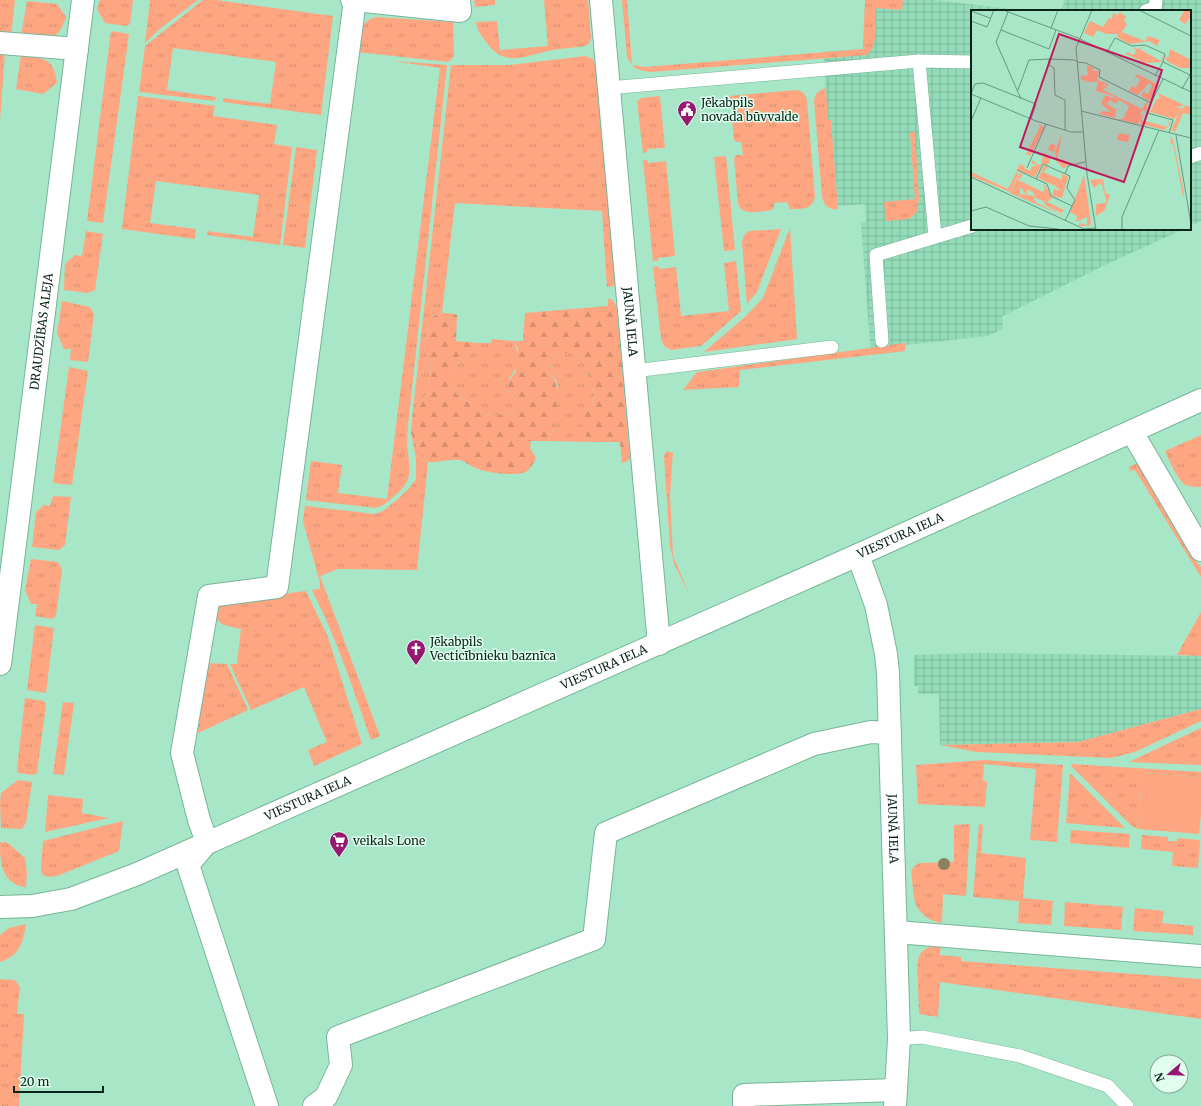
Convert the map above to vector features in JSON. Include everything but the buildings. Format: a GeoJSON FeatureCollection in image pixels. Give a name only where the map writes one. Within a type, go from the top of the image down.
{"type":"FeatureCollection","features":[{"type":"Feature","properties":{"kind":"street","name":"DRAUDZĪBAS ALEJA"},"geometry":{"type":"LineString","coordinates":[[0,664],[4,590],[83,0]]}},
{"type":"Feature","properties":{"kind":"street"},"geometry":{"type":"LineString","coordinates":[[267,1106],[188,866],[207,842],[199,820],[182,753],[209,596],[277,587],[353,0],[460,11],[459,0]]}},
{"type":"Feature","properties":{"kind":"street","name":"JAUNĀ IELA"},"geometry":{"type":"LineString","coordinates":[[601,0],[659,644]]}},
{"type":"Feature","properties":{"kind":"street"},"geometry":{"type":"LineString","coordinates":[[0,43],[77,50]]}},
{"type":"Feature","properties":{"kind":"street","name":"VIESTURA IELA"},"geometry":{"type":"LineString","coordinates":[[0,906],[32,906],[71,899],[137,874],[659,644],[1201,400]]}},
{"type":"Feature","properties":{"kind":"street"},"geometry":{"type":"LineString","coordinates":[[1132,432],[1201,550]]}},
{"type":"Feature","properties":{"kind":"street","name":"JAUNĀ IELA"},"geometry":{"type":"LineString","coordinates":[[858,555],[876,605],[886,654],[888,673],[899,1039],[896,1098]]}},
{"type":"Feature","properties":{"kind":"street"},"geometry":{"type":"LineString","coordinates":[[314,1106],[326,1098],[341,1065],[338,1037],[594,939],[606,833],[814,744],[872,732],[890,733]]}},
{"type":"Feature","properties":{"kind":"street"},"geometry":{"type":"LineString","coordinates":[[896,932],[1201,956]]}},
{"type":"Feature","properties":{"kind":"street"},"geometry":{"type":"LineString","coordinates":[[744,1106],[744,1095],[896,1098]]}},
{"type":"Feature","properties":{"kind":"lane"},"geometry":{"type":"LineString","coordinates":[[1149,10],[1155,8],[1156,0]]}},
{"type":"Feature","properties":{"kind":"lane"},"geometry":{"type":"LineString","coordinates":[[608,88],[919,62],[971,62]]}},
{"type":"Feature","properties":{"kind":"lane"},"geometry":{"type":"LineString","coordinates":[[919,62],[935,237]]}},
{"type":"Feature","properties":{"kind":"lane"},"geometry":{"type":"LineString","coordinates":[[1191,156],[1201,153]]}},
{"type":"Feature","properties":{"kind":"lane"},"geometry":{"type":"LineString","coordinates":[[882,341],[876,255],[971,226]]}},
{"type":"Feature","properties":{"kind":"lane"},"geometry":{"type":"LineString","coordinates":[[634,371],[832,347]]}},
{"type":"Feature","properties":{"kind":"lane"},"geometry":{"type":"LineString","coordinates":[[899,1039],[922,1037],[1020,1056],[1108,1086],[1127,1106]]}},
{"type":"Feature","properties":{"kind":"shaded area"},"geometry":{"type":"Polygon","coordinates":[[[865,0],[934,0],[1019,10],[971,10],[971,230],[1182,230],[1107,264],[1003,316],[1003,329],[987,336],[905,345],[905,351],[871,355],[861,223],[866,222],[865,204],[838,206],[831,120],[828,120],[823,52],[863,49],[865,0]]]}},
{"type":"Feature","properties":{"kind":"shaded area"},"geometry":{"type":"Polygon","coordinates":[[[1064,0],[1201,0],[1201,221],[1191,226],[1191,10],[1058,10],[1063,7],[1064,0]]]}},
{"type":"Feature","properties":{"kind":"shaded area"},"geometry":{"type":"Polygon","coordinates":[[[979,653],[1201,656],[1201,709],[1078,742],[940,745],[939,694],[918,694],[918,686],[914,686],[914,655],[979,653]]]}},
{"type":"Feature","properties":{"kind":"green space"},"geometry":{"type":"Polygon","coordinates":[[[0,0],[15,0],[11,37],[0,35],[0,0]]]}},
{"type":"Feature","properties":{"kind":"green space"},"geometry":{"type":"Polygon","coordinates":[[[100,0],[133,0],[130,24],[126,26],[105,23],[97,9],[100,0]]]}},
{"type":"Feature","properties":{"kind":"green space"},"geometry":{"type":"Polygon","coordinates":[[[150,0],[198,0],[161,28],[145,43],[150,0]]]}},
{"type":"Feature","properties":{"kind":"green space"},"geometry":{"type":"Polygon","coordinates":[[[203,0],[216,0],[333,16],[321,115],[223,102],[223,98],[270,104],[276,62],[173,48],[167,90],[216,97],[215,101],[139,92],[145,46],[203,0]]]}},
{"type":"Feature","properties":{"kind":"green space"},"geometry":{"type":"Polygon","coordinates":[[[474,0],[495,0],[495,5],[475,7],[474,0]]]}},
{"type":"Feature","properties":{"kind":"green space"},"geometry":{"type":"Polygon","coordinates":[[[544,0],[588,0],[591,38],[589,44],[585,46],[553,50],[514,58],[500,55],[493,50],[478,30],[476,22],[497,21],[500,50],[548,46],[544,0]]]}},
{"type":"Feature","properties":{"kind":"green space"},"geometry":{"type":"Polygon","coordinates":[[[622,0],[627,0],[632,65],[627,56],[622,0]]]}},
{"type":"Feature","properties":{"kind":"green space"},"geometry":{"type":"Polygon","coordinates":[[[865,0],[903,0],[902,10],[876,8],[875,39],[871,51],[867,55],[651,72],[636,68],[632,65],[645,67],[863,49],[865,0]]]}},
{"type":"Feature","properties":{"kind":"green space"},"geometry":{"type":"Polygon","coordinates":[[[27,1],[57,4],[66,17],[59,32],[54,36],[43,39],[21,36],[27,1]]]}},
{"type":"Feature","properties":{"kind":"green space"},"geometry":{"type":"Polygon","coordinates":[[[376,17],[453,22],[454,57],[448,62],[357,52],[363,26],[370,19],[376,17]]]}},
{"type":"Feature","properties":{"kind":"green space"},"geometry":{"type":"Polygon","coordinates":[[[111,31],[129,34],[103,223],[87,221],[111,31]]]}},
{"type":"Feature","properties":{"kind":"green space"},"geometry":{"type":"Polygon","coordinates":[[[0,51],[5,52],[0,121],[0,51]]]}},
{"type":"Feature","properties":{"kind":"green space"},"geometry":{"type":"Polygon","coordinates":[[[21,55],[36,57],[50,64],[56,74],[57,83],[43,94],[16,89],[21,55]]]}},
{"type":"Feature","properties":{"kind":"green space"},"geometry":{"type":"Polygon","coordinates":[[[585,56],[593,59],[597,71],[616,283],[614,286],[607,287],[602,211],[455,203],[442,313],[432,316],[428,326],[429,332],[425,342],[425,349],[430,362],[431,372],[427,391],[421,405],[413,410],[451,65],[510,65],[585,56]]]}},
{"type":"Feature","properties":{"kind":"green space"},"geometry":{"type":"Polygon","coordinates":[[[392,61],[447,65],[408,429],[407,442],[410,471],[406,483],[401,489],[386,503],[376,508],[306,500],[311,461],[342,465],[338,493],[387,499],[440,68],[392,61]]]}},
{"type":"Feature","properties":{"kind":"green space"},"geometry":{"type":"Polygon","coordinates":[[[826,88],[828,120],[831,120],[838,209],[827,207],[822,196],[814,101],[817,93],[826,88]]]}},
{"type":"Feature","properties":{"kind":"green space"},"geometry":{"type":"Polygon","coordinates":[[[795,90],[803,93],[806,96],[807,101],[815,196],[814,201],[812,204],[803,209],[790,209],[787,202],[774,203],[772,210],[753,212],[744,211],[738,204],[734,158],[737,155],[743,155],[741,142],[734,140],[730,96],[795,90]]]}},
{"type":"Feature","properties":{"kind":"green space"},"geometry":{"type":"Polygon","coordinates":[[[138,96],[215,106],[213,116],[277,125],[274,144],[292,147],[280,245],[207,235],[207,231],[253,237],[259,195],[156,181],[150,223],[196,229],[195,239],[122,229],[138,96]]]}},
{"type":"Feature","properties":{"kind":"green space"},"geometry":{"type":"Polygon","coordinates":[[[660,96],[665,148],[647,149],[647,152],[643,153],[637,101],[641,98],[660,96]]]}},
{"type":"Feature","properties":{"kind":"green space"},"geometry":{"type":"Polygon","coordinates":[[[915,132],[919,199],[917,212],[909,219],[886,221],[884,202],[915,199],[910,133],[915,132]]]}},
{"type":"Feature","properties":{"kind":"green space"},"geometry":{"type":"Polygon","coordinates":[[[296,147],[317,150],[305,248],[283,245],[296,147]]]}},
{"type":"Feature","properties":{"kind":"green space"},"geometry":{"type":"Polygon","coordinates":[[[726,156],[735,250],[724,251],[714,157],[726,156]]]}},
{"type":"Feature","properties":{"kind":"green space"},"geometry":{"type":"Polygon","coordinates":[[[643,160],[647,160],[648,163],[666,161],[675,256],[658,258],[658,261],[653,261],[643,160]]]}},
{"type":"Feature","properties":{"kind":"green space"},"geometry":{"type":"Polygon","coordinates":[[[790,228],[797,339],[704,352],[746,316],[763,298],[790,228]]]}},
{"type":"Feature","properties":{"kind":"green space"},"geometry":{"type":"Polygon","coordinates":[[[781,229],[757,292],[747,304],[742,242],[744,235],[749,231],[781,229]]]}},
{"type":"Feature","properties":{"kind":"green space"},"geometry":{"type":"Polygon","coordinates":[[[86,231],[103,234],[95,290],[88,293],[64,290],[65,264],[75,255],[82,256],[86,231]]]}},
{"type":"Feature","properties":{"kind":"green space"},"geometry":{"type":"Polygon","coordinates":[[[736,261],[741,311],[701,346],[671,350],[664,346],[661,339],[653,267],[658,266],[659,269],[676,267],[681,316],[729,311],[724,263],[736,261]]]}},
{"type":"Feature","properties":{"kind":"green space"},"geometry":{"type":"Polygon","coordinates":[[[608,299],[612,300],[617,309],[630,459],[622,463],[620,442],[591,442],[586,436],[582,420],[585,413],[591,406],[595,393],[590,384],[588,370],[580,356],[573,353],[559,353],[553,358],[550,366],[560,398],[559,408],[553,414],[553,429],[547,441],[531,441],[530,448],[536,458],[527,471],[517,474],[503,474],[475,468],[459,460],[428,462],[411,433],[413,410],[421,405],[427,391],[431,372],[430,362],[425,349],[426,337],[429,332],[428,320],[442,313],[457,315],[456,341],[479,343],[473,351],[463,358],[456,366],[453,374],[453,380],[456,393],[474,405],[485,415],[506,415],[513,410],[516,400],[507,387],[516,369],[512,360],[518,353],[518,348],[513,341],[523,341],[525,313],[608,306],[608,299]]]}},
{"type":"Feature","properties":{"kind":"green space"},"geometry":{"type":"Polygon","coordinates":[[[62,301],[90,307],[94,314],[88,362],[70,360],[71,349],[64,349],[57,333],[62,301]]]}},
{"type":"Feature","properties":{"kind":"green space"},"geometry":{"type":"Polygon","coordinates":[[[492,339],[513,341],[517,350],[517,365],[509,378],[508,391],[516,400],[513,410],[506,415],[485,415],[471,403],[457,395],[455,391],[453,374],[456,366],[463,358],[476,348],[479,343],[491,343],[492,339]]]}},
{"type":"Feature","properties":{"kind":"green space"},"geometry":{"type":"Polygon","coordinates":[[[905,343],[905,351],[740,370],[739,387],[683,390],[697,372],[905,343]]]}},
{"type":"Feature","properties":{"kind":"green space"},"geometry":{"type":"Polygon","coordinates":[[[559,353],[573,353],[580,356],[588,370],[590,384],[595,393],[591,406],[585,413],[586,435],[591,442],[547,441],[554,429],[553,412],[558,393],[558,387],[550,366],[551,362],[559,353]]]}},
{"type":"Feature","properties":{"kind":"green space"},"geometry":{"type":"Polygon","coordinates":[[[69,367],[88,371],[72,485],[53,483],[69,367]]]}},
{"type":"Feature","properties":{"kind":"green space"},"geometry":{"type":"Polygon","coordinates":[[[411,433],[428,462],[417,570],[338,569],[320,576],[380,736],[371,740],[337,646],[312,590],[320,589],[320,583],[303,521],[305,506],[375,514],[383,511],[398,499],[416,479],[416,458],[411,433]]]}},
{"type":"Feature","properties":{"kind":"green space"},"geometry":{"type":"Polygon","coordinates":[[[1201,435],[1201,487],[1188,486],[1181,481],[1165,451],[1201,435]]]}},
{"type":"Feature","properties":{"kind":"green space"},"geometry":{"type":"Polygon","coordinates":[[[667,451],[673,453],[670,495],[673,556],[690,595],[675,566],[670,547],[664,456],[667,451]]]}},
{"type":"Feature","properties":{"kind":"green space"},"geometry":{"type":"Polygon","coordinates":[[[1135,464],[1140,464],[1143,466],[1194,559],[1201,567],[1201,577],[1135,470],[1130,471],[1129,467],[1135,464]]]}},
{"type":"Feature","properties":{"kind":"green space"},"geometry":{"type":"Polygon","coordinates":[[[53,496],[71,497],[65,545],[59,550],[32,547],[36,512],[44,505],[50,506],[53,496]]]}},
{"type":"Feature","properties":{"kind":"green space"},"geometry":{"type":"Polygon","coordinates":[[[31,559],[58,562],[62,569],[56,616],[52,619],[35,616],[37,604],[31,604],[25,590],[31,559]]]}},
{"type":"Feature","properties":{"kind":"green space"},"geometry":{"type":"Polygon","coordinates":[[[306,591],[328,637],[362,744],[314,766],[308,750],[327,742],[304,687],[251,710],[230,664],[237,664],[241,629],[221,623],[216,617],[215,613],[219,604],[225,601],[306,591]]]}},
{"type":"Feature","properties":{"kind":"green space"},"geometry":{"type":"Polygon","coordinates":[[[1201,612],[1201,656],[1177,655],[1201,612]]]}},
{"type":"Feature","properties":{"kind":"green space"},"geometry":{"type":"Polygon","coordinates":[[[35,625],[54,628],[46,693],[27,690],[35,625]]]}},
{"type":"Feature","properties":{"kind":"green space"},"geometry":{"type":"Polygon","coordinates":[[[206,663],[227,664],[248,710],[198,733],[206,663]]]}},
{"type":"Feature","properties":{"kind":"green space"},"geometry":{"type":"Polygon","coordinates":[[[25,698],[44,701],[46,705],[37,773],[33,775],[18,773],[17,769],[25,698]]]}},
{"type":"Feature","properties":{"kind":"green space"},"geometry":{"type":"Polygon","coordinates":[[[63,702],[74,703],[64,775],[53,774],[63,702]]]}},
{"type":"Feature","properties":{"kind":"green space"},"geometry":{"type":"Polygon","coordinates":[[[1201,709],[1201,721],[1135,752],[1111,758],[976,752],[940,745],[1078,742],[1201,709]]]}},
{"type":"Feature","properties":{"kind":"green space"},"geometry":{"type":"Polygon","coordinates":[[[1201,728],[1201,765],[1129,762],[1201,728]]]}},
{"type":"Feature","properties":{"kind":"green space"},"geometry":{"type":"Polygon","coordinates":[[[984,760],[1063,765],[1057,842],[1030,840],[1036,769],[984,764],[983,781],[987,781],[985,807],[918,804],[916,765],[984,760]]]}},
{"type":"Feature","properties":{"kind":"green space"},"geometry":{"type":"Polygon","coordinates":[[[1071,764],[1201,772],[1201,777],[1142,773],[1138,829],[1132,826],[1072,767],[1071,764]]]}},
{"type":"Feature","properties":{"kind":"green space"},"geometry":{"type":"Polygon","coordinates":[[[1070,773],[1125,828],[1066,823],[1070,773]]]}},
{"type":"Feature","properties":{"kind":"green space"},"geometry":{"type":"Polygon","coordinates":[[[1142,773],[1201,777],[1201,814],[1199,834],[1138,829],[1142,773]]]}},
{"type":"Feature","properties":{"kind":"green space"},"geometry":{"type":"Polygon","coordinates":[[[18,780],[32,782],[26,823],[22,829],[1,828],[1,793],[18,780]]]}},
{"type":"Feature","properties":{"kind":"green space"},"geometry":{"type":"Polygon","coordinates":[[[48,795],[83,799],[82,813],[109,818],[45,832],[48,795]]]}},
{"type":"Feature","properties":{"kind":"green space"},"geometry":{"type":"Polygon","coordinates":[[[123,821],[119,851],[57,876],[47,877],[42,874],[43,841],[123,821]]]}},
{"type":"Feature","properties":{"kind":"green space"},"geometry":{"type":"Polygon","coordinates":[[[970,824],[966,896],[943,894],[942,923],[930,920],[918,909],[916,905],[912,870],[919,863],[954,862],[954,825],[970,824]]]}},
{"type":"Feature","properties":{"kind":"green space"},"geometry":{"type":"Polygon","coordinates":[[[979,824],[983,825],[981,853],[1026,858],[1023,898],[1053,901],[1051,925],[1018,923],[1019,901],[973,897],[979,824]]]}},
{"type":"Feature","properties":{"kind":"green space"},"geometry":{"type":"Polygon","coordinates":[[[1071,830],[1130,834],[1129,848],[1070,843],[1071,830]]]}},
{"type":"Feature","properties":{"kind":"green space"},"geometry":{"type":"Polygon","coordinates":[[[1142,835],[1168,837],[1168,841],[1177,841],[1177,838],[1200,840],[1198,868],[1172,866],[1173,852],[1141,849],[1142,835]]]}},
{"type":"Feature","properties":{"kind":"green space"},"geometry":{"type":"Polygon","coordinates":[[[0,842],[8,843],[25,858],[27,873],[26,888],[9,880],[3,870],[0,842]]]}},
{"type":"Feature","properties":{"kind":"green space"},"geometry":{"type":"Polygon","coordinates":[[[1065,902],[1123,907],[1121,930],[1064,926],[1065,902]]]}},
{"type":"Feature","properties":{"kind":"green space"},"geometry":{"type":"Polygon","coordinates":[[[1135,908],[1164,911],[1162,923],[1193,926],[1193,935],[1133,931],[1135,908]]]}},
{"type":"Feature","properties":{"kind":"green space"},"geometry":{"type":"Polygon","coordinates":[[[26,924],[22,943],[19,948],[12,956],[0,962],[0,935],[9,928],[26,924]]]}},
{"type":"Feature","properties":{"kind":"green space"},"geometry":{"type":"Polygon","coordinates":[[[941,945],[940,955],[961,957],[961,961],[1201,979],[1201,1019],[940,982],[938,1017],[919,1014],[917,968],[919,957],[926,949],[932,946],[941,945]]]}},
{"type":"Feature","properties":{"kind":"green space"},"geometry":{"type":"Polygon","coordinates":[[[0,979],[15,980],[20,987],[17,1014],[24,1014],[19,1106],[0,1106],[0,979]]]}},
{"type":"Feature","properties":{"kind":"place","name":"Jēkabpils novada būvvalde"},"geometry":{"type":"Point","coordinates":[687,127]}},
{"type":"Feature","properties":{"kind":"place","name":"Jēkabpils Vecticībnieku baznīca"},"geometry":{"type":"Point","coordinates":[416,666]}},
{"type":"Feature","properties":{"kind":"place","name":"veikals Lone"},"geometry":{"type":"Point","coordinates":[339,858]}}]}
